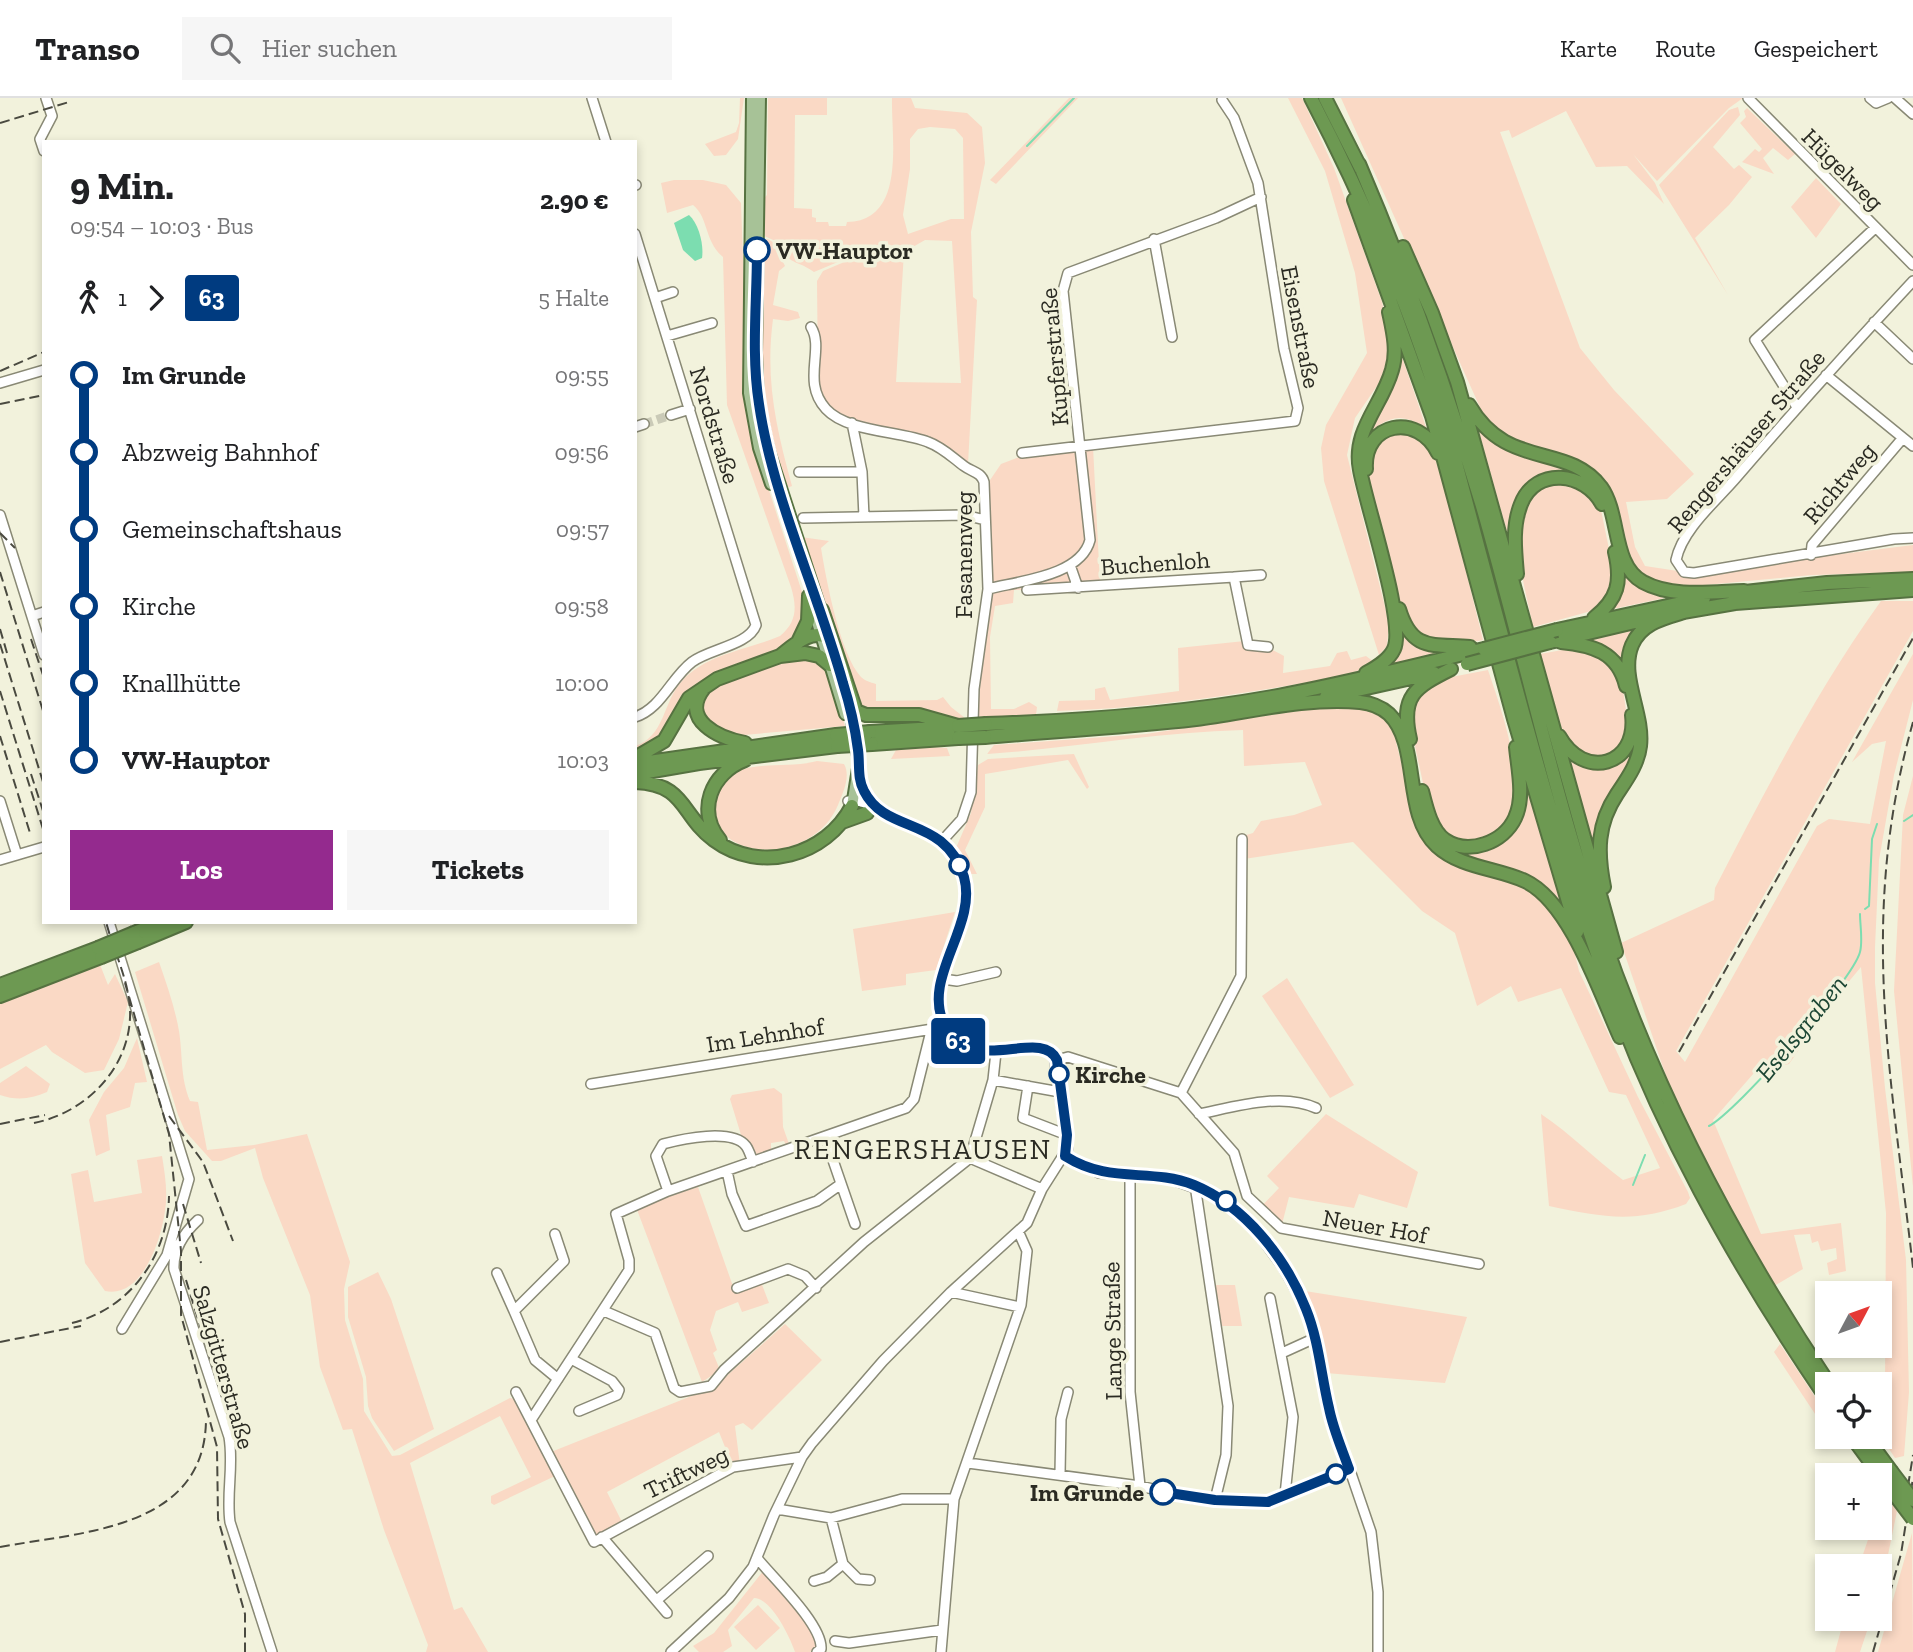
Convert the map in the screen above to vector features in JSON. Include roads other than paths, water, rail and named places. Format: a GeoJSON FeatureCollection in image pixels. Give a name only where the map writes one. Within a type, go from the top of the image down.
{"type":"FeatureCollection","features":[{"type":"Feature","properties":{"kind":"highway"},"geometry":{"type":"LineString","coordinates":[[1311,98],[1370,215],[1425,360],[1573,883],[1631,1046],[1673,1127],[1772,1296],[1821,1372]]}},
{"type":"Feature","properties":{"kind":"highway"},"geometry":{"type":"LineString","coordinates":[[1325,98],[1412,265],[1457,382],[1614,944],[1673,1127]]}},
{"type":"Feature","properties":{"kind":"highway"},"geometry":{"type":"LineString","coordinates":[[1335,143],[1448,472],[1556,867],[1595,984]]}},
{"type":"Feature","properties":{"kind":"highway"},"geometry":{"type":"LineString","coordinates":[[1359,164],[1402,265],[1436,356],[1481,505],[1580,870],[1673,1127],[1710,1212],[1761,1301],[1815,1381]]}},
{"type":"Feature","properties":{"kind":"highway"},"geometry":{"type":"LineString","coordinates":[[1323,686],[1367,673],[1389,656],[1396,642],[1396,621],[1370,517],[1358,453],[1363,430],[1390,377],[1395,355],[1383,277]]}},
{"type":"Feature","properties":{"kind":"highway"},"geometry":{"type":"LineString","coordinates":[[1457,382],[1476,417],[1500,441],[1565,463],[1594,478],[1610,503],[1623,559],[1636,578],[1653,587],[1678,592],[1744,591],[1827,583],[1911,584]]}},
{"type":"Feature","properties":{"kind":"highway"},"geometry":{"type":"LineString","coordinates":[[1448,472],[1427,437],[1409,427],[1397,426],[1381,433],[1369,446],[1366,456],[1367,477],[1404,624],[1423,643],[1466,655]]}},
{"type":"Feature","properties":{"kind":"highway"},"geometry":{"type":"LineString","coordinates":[[1521,609],[1515,542],[1519,510],[1535,485],[1564,477],[1578,480],[1598,496],[1604,508],[1618,563],[1619,582],[1614,599],[1589,622]]}},
{"type":"Feature","properties":{"kind":"highway"},"geometry":{"type":"LineString","coordinates":[[986,731],[1242,702],[1735,603],[1911,584]]}},
{"type":"Feature","properties":{"kind":"highway"},"geometry":{"type":"LineString","coordinates":[[1514,719],[1520,797],[1516,816],[1509,828],[1489,843],[1465,847],[1444,839],[1425,804],[1406,714],[1415,690],[1451,669],[1466,655],[1484,649],[1557,638],[1589,622],[1744,591]]}},
{"type":"Feature","properties":{"kind":"highway"},"geometry":{"type":"LineString","coordinates":[[797,643],[808,621],[809,596]]}},
{"type":"Feature","properties":{"kind":"highway"},"geometry":{"type":"LineString","coordinates":[[822,610],[856,710],[866,715],[919,715],[958,732]]}},
{"type":"Feature","properties":{"kind":"highway"},"geometry":{"type":"LineString","coordinates":[[1614,944],[1599,840],[1604,819],[1634,766],[1640,747],[1640,727],[1629,654],[1635,638],[1650,624],[1684,612]]}},
{"type":"Feature","properties":{"kind":"highway"},"geometry":{"type":"LineString","coordinates":[[637,757],[668,736],[689,698],[707,684],[780,656],[797,643],[825,637]]}},
{"type":"Feature","properties":{"kind":"highway"},"geometry":{"type":"LineString","coordinates":[[1547,710],[1563,743],[1581,760],[1601,764],[1626,748],[1632,717],[1624,679],[1614,660],[1593,646],[1557,638]]}},
{"type":"Feature","properties":{"kind":"highway"},"geometry":{"type":"LineString","coordinates":[[780,656],[813,654],[830,665]]}},
{"type":"Feature","properties":{"kind":"highway"},"geometry":{"type":"LineString","coordinates":[[637,764],[759,744],[1148,724],[1284,705],[1451,669]]}},
{"type":"Feature","properties":{"kind":"highway"},"geometry":{"type":"LineString","coordinates":[[707,684],[697,704],[699,717],[705,728],[722,737],[759,744]]}},
{"type":"Feature","properties":{"kind":"highway"},"geometry":{"type":"LineString","coordinates":[[1284,705],[1361,702],[1390,715],[1401,734],[1418,810],[1428,836],[1457,859],[1517,878],[1541,890],[1560,913],[1641,1083],[1673,1127]]}},
{"type":"Feature","properties":{"kind":"highway"},"geometry":{"type":"LineString","coordinates":[[637,774],[837,740]]}},
{"type":"Feature","properties":{"kind":"highway"},"geometry":{"type":"LineString","coordinates":[[728,848],[716,835],[709,820],[708,804],[712,788],[722,774],[735,764],[781,751]]}},
{"type":"Feature","properties":{"kind":"highway"},"geometry":{"type":"LineString","coordinates":[[637,782],[659,784],[674,792],[706,834],[728,848],[753,856],[778,858],[811,848],[842,822],[871,811]]}},
{"type":"Feature","properties":{"kind":"highway"},"geometry":{"type":"LineString","coordinates":[[842,822],[851,803]]}},
{"type":"Feature","properties":{"kind":"highway"},"geometry":{"type":"LineString","coordinates":[[831,832],[851,803]]}},
{"type":"Feature","properties":{"kind":"highway"},"geometry":{"type":"LineString","coordinates":[[136,938],[158,924]]}},
{"type":"Feature","properties":{"kind":"highway"},"geometry":{"type":"LineString","coordinates":[[0,996],[100,952],[180,924]]}},
{"type":"Feature","properties":{"kind":"highway"},"geometry":{"type":"LineString","coordinates":[[0,985],[100,952]]}},
{"type":"Feature","properties":{"kind":"highway"},"geometry":{"type":"LineString","coordinates":[[1861,1449],[1913,1519]]}},
{"type":"Feature","properties":{"kind":"highway"},"geometry":{"type":"LineString","coordinates":[[1875,1449],[1913,1500]]}},
{"type":"Feature","properties":{"kind":"main road"},"geometry":{"type":"LineString","coordinates":[[752,98],[748,338],[750,401],[759,448],[825,637],[856,737],[859,780],[851,803]]}},
{"type":"Feature","properties":{"kind":"main road"},"geometry":{"type":"LineString","coordinates":[[760,98],[756,353],[758,401],[768,448],[822,610],[830,665],[853,753],[851,803]]}},
{"type":"Feature","properties":{"kind":"street"},"geometry":{"type":"LineString","coordinates":[[42,145],[40,139],[52,116],[46,98]]}},
{"type":"Feature","properties":{"kind":"street"},"geometry":{"type":"LineString","coordinates":[[593,98],[605,140]]}},
{"type":"Feature","properties":{"kind":"street"},"geometry":{"type":"LineString","coordinates":[[1870,98],[1876,103],[1888,98]]}},
{"type":"Feature","properties":{"kind":"street"},"geometry":{"type":"LineString","coordinates":[[1895,98],[1913,114]]}},
{"type":"Feature","properties":{"kind":"street","name":"Hügelweg"},"geometry":{"type":"LineString","coordinates":[[1747,99],[1913,265]]}},
{"type":"Feature","properties":{"kind":"street","name":"Eisenstraße"},"geometry":{"type":"LineString","coordinates":[[1022,453],[1295,421],[1298,408],[1274,289],[1261,197],[1234,118],[1222,100]]}},
{"type":"Feature","properties":{"kind":"street","name":"Kupferstraße"},"geometry":{"type":"LineString","coordinates":[[1082,446],[1064,278],[1072,269],[1216,218],[1261,197]]}},
{"type":"Feature","properties":{"kind":"street"},"geometry":{"type":"LineString","coordinates":[[1797,407],[1755,340],[1875,228]]}},
{"type":"Feature","properties":{"kind":"street"},"geometry":{"type":"LineString","coordinates":[[1154,239],[1172,337]]}},
{"type":"Feature","properties":{"kind":"street","name":"Nordstraße"},"geometry":{"type":"LineString","coordinates":[[637,240],[756,619],[755,628],[744,638],[692,662],[672,681],[649,712],[637,717]]}},
{"type":"Feature","properties":{"kind":"street","name":"Rengershäuser Straße"},"geometry":{"type":"LineString","coordinates":[[1913,281],[1909,292],[1874,322],[1698,522],[1678,549],[1676,560],[1684,572],[1694,573],[1913,538]]}},
{"type":"Feature","properties":{"kind":"street"},"geometry":{"type":"LineString","coordinates":[[655,298],[673,292]]}},
{"type":"Feature","properties":{"kind":"street"},"geometry":{"type":"LineString","coordinates":[[1874,322],[1913,359]]}},
{"type":"Feature","properties":{"kind":"street"},"geometry":{"type":"LineString","coordinates":[[667,336],[712,323]]}},
{"type":"Feature","properties":{"kind":"street","name":"Fasanenweg"},"geometry":{"type":"LineString","coordinates":[[811,327],[814,334],[815,392],[831,414],[852,423],[932,443],[979,474],[984,482],[988,589],[974,690],[971,792],[962,819],[942,841]]}},
{"type":"Feature","properties":{"kind":"street"},"geometry":{"type":"LineString","coordinates":[[0,383],[42,371]]}},
{"type":"Feature","properties":{"kind":"street"},"geometry":{"type":"LineString","coordinates":[[1826,375],[1913,446]]}},
{"type":"Feature","properties":{"kind":"street"},"geometry":{"type":"LineString","coordinates":[[671,415],[690,409]]}},
{"type":"Feature","properties":{"kind":"street"},"geometry":{"type":"LineString","coordinates":[[852,423],[862,471],[864,517]]}},
{"type":"Feature","properties":{"kind":"street","name":"Richtweg"},"geometry":{"type":"LineString","coordinates":[[1811,555],[1812,545],[1902,439]]}},
{"type":"Feature","properties":{"kind":"street","name":"Buchenloh"},"geometry":{"type":"LineString","coordinates":[[988,589],[1070,565],[1087,551],[1090,540],[1082,446]]}},
{"type":"Feature","properties":{"kind":"street"},"geometry":{"type":"LineString","coordinates":[[799,472],[862,471]]}},
{"type":"Feature","properties":{"kind":"street"},"geometry":{"type":"LineString","coordinates":[[0,515],[42,648]]}},
{"type":"Feature","properties":{"kind":"street"},"geometry":{"type":"LineString","coordinates":[[803,518],[965,515],[985,520]]}},
{"type":"Feature","properties":{"kind":"street","name":"Buchenloh"},"geometry":{"type":"LineString","coordinates":[[1070,565],[1078,587]]}},
{"type":"Feature","properties":{"kind":"street","name":"Buchenloh"},"geometry":{"type":"LineString","coordinates":[[1027,590],[1261,575]]}},
{"type":"Feature","properties":{"kind":"street","name":"Buchenloh"},"geometry":{"type":"LineString","coordinates":[[1234,577],[1248,645],[1268,647]]}},
{"type":"Feature","properties":{"kind":"street"},"geometry":{"type":"LineString","coordinates":[[32,616],[42,613]]}},
{"type":"Feature","properties":{"kind":"street"},"geometry":{"type":"LineString","coordinates":[[859,780],[871,811]]}},
{"type":"Feature","properties":{"kind":"street"},"geometry":{"type":"LineString","coordinates":[[0,801],[17,855]]}},
{"type":"Feature","properties":{"kind":"street"},"geometry":{"type":"LineString","coordinates":[[671,1652],[729,1598],[757,1558],[802,1457],[883,1361],[951,1292],[1020,1233],[1042,1189],[1065,1156],[1067,1135],[1057,1060],[1050,1051],[1042,1048],[996,1052],[972,1050],[962,1045],[945,1027],[939,1002],[943,979],[962,920],[966,886],[955,858],[942,841],[888,815],[851,803]]}},
{"type":"Feature","properties":{"kind":"street"},"geometry":{"type":"LineString","coordinates":[[1057,1060],[1068,1057],[1181,1093],[1241,976],[1242,839]]}},
{"type":"Feature","properties":{"kind":"street"},"geometry":{"type":"LineString","coordinates":[[0,860],[42,848]]}},
{"type":"Feature","properties":{"kind":"street"},"geometry":{"type":"LineString","coordinates":[[110,924],[189,1179],[167,1255],[122,1329]]}},
{"type":"Feature","properties":{"kind":"street"},"geometry":{"type":"LineString","coordinates":[[943,979],[957,982],[996,972]]}},
{"type":"Feature","properties":{"kind":"street","name":"Im Lehnhof"},"geometry":{"type":"LineString","coordinates":[[591,1084],[689,1066],[945,1027]]}},
{"type":"Feature","properties":{"kind":"street"},"geometry":{"type":"LineString","coordinates":[[531,1420],[573,1360],[629,1270],[629,1260],[616,1214],[668,1191],[906,1108],[914,1099],[931,1031]]}},
{"type":"Feature","properties":{"kind":"street"},"geometry":{"type":"LineString","coordinates":[[604,1311],[655,1333],[674,1388],[687,1392],[711,1386],[724,1370],[864,1242],[970,1158],[993,1080],[996,1052]]}},
{"type":"Feature","properties":{"kind":"street"},"geometry":{"type":"LineString","coordinates":[[993,1080],[1060,1092]]}},
{"type":"Feature","properties":{"kind":"street"},"geometry":{"type":"LineString","coordinates":[[1028,1086],[1023,1118],[1067,1135]]}},
{"type":"Feature","properties":{"kind":"street","name":"Neuer Hof"},"geometry":{"type":"LineString","coordinates":[[1181,1093],[1234,1153],[1247,1196],[1280,1228],[1479,1264]]}},
{"type":"Feature","properties":{"kind":"street"},"geometry":{"type":"LineString","coordinates":[[1199,1114],[1252,1103],[1304,1102],[1316,1108]]}},
{"type":"Feature","properties":{"kind":"street"},"geometry":{"type":"LineString","coordinates":[[656,1156],[663,1144],[687,1137],[731,1137],[746,1146],[753,1162]]}},
{"type":"Feature","properties":{"kind":"street"},"geometry":{"type":"LineString","coordinates":[[825,1138],[855,1224]]}},
{"type":"Feature","properties":{"kind":"street"},"geometry":{"type":"LineString","coordinates":[[650,1140],[668,1191]]}},
{"type":"Feature","properties":{"kind":"street"},"geometry":{"type":"LineString","coordinates":[[1065,1156],[1099,1172],[1165,1177],[1195,1185],[1226,1202],[1247,1218],[1306,1308],[1315,1338],[1329,1409],[1371,1532],[1378,1592],[1378,1652]]}},
{"type":"Feature","properties":{"kind":"street"},"geometry":{"type":"LineString","coordinates":[[970,1158],[1042,1189]]}},
{"type":"Feature","properties":{"kind":"street"},"geometry":{"type":"LineString","coordinates":[[727,1171],[732,1194],[746,1226],[817,1201],[841,1184]]}},
{"type":"Feature","properties":{"kind":"street","name":"Lange Straße"},"geometry":{"type":"LineString","coordinates":[[1130,1176],[1130,1392],[1140,1486]]}},
{"type":"Feature","properties":{"kind":"street"},"geometry":{"type":"LineString","coordinates":[[1195,1185],[1195,1204],[1228,1406],[1226,1455],[1215,1500]]}},
{"type":"Feature","properties":{"kind":"street"},"geometry":{"type":"LineString","coordinates":[[1247,1218],[1257,1208]]}},
{"type":"Feature","properties":{"kind":"street"},"geometry":{"type":"LineString","coordinates":[[1256,1230],[1268,1217]]}},
{"type":"Feature","properties":{"kind":"street","name":"Salzgitterstraße"},"geometry":{"type":"LineString","coordinates":[[198,1220],[182,1238],[173,1261],[174,1269],[229,1437],[232,1466],[228,1505],[230,1522],[272,1652]]}},
{"type":"Feature","properties":{"kind":"street"},"geometry":{"type":"LineString","coordinates":[[941,1652],[954,1499],[1020,1307],[1027,1251],[1020,1233]]}},
{"type":"Feature","properties":{"kind":"street"},"geometry":{"type":"LineString","coordinates":[[514,1311],[564,1261],[555,1234]]}},
{"type":"Feature","properties":{"kind":"street"},"geometry":{"type":"LineString","coordinates":[[737,1288],[788,1269],[805,1276],[816,1288]]}},
{"type":"Feature","properties":{"kind":"street"},"geometry":{"type":"LineString","coordinates":[[496,1273],[535,1360],[558,1379]]}},
{"type":"Feature","properties":{"kind":"street"},"geometry":{"type":"LineString","coordinates":[[951,1292],[1020,1307]]}},
{"type":"Feature","properties":{"kind":"street"},"geometry":{"type":"LineString","coordinates":[[1270,1298],[1293,1426],[1285,1495]]}},
{"type":"Feature","properties":{"kind":"street"},"geometry":{"type":"LineString","coordinates":[[1282,1353],[1315,1338]]}},
{"type":"Feature","properties":{"kind":"street"},"geometry":{"type":"LineString","coordinates":[[573,1360],[612,1381],[619,1390],[617,1395],[579,1410]]}},
{"type":"Feature","properties":{"kind":"street"},"geometry":{"type":"LineString","coordinates":[[516,1392],[598,1539],[667,1613]]}},
{"type":"Feature","properties":{"kind":"street"},"geometry":{"type":"LineString","coordinates":[[1060,1474],[1062,1419],[1068,1392]]}},
{"type":"Feature","properties":{"kind":"street","name":"Triftweg"},"geometry":{"type":"LineString","coordinates":[[598,1539],[733,1467],[802,1457]]}},
{"type":"Feature","properties":{"kind":"street"},"geometry":{"type":"LineString","coordinates":[[968,1463],[1060,1474],[1215,1500],[1256,1503],[1285,1495],[1349,1469]]}},
{"type":"Feature","properties":{"kind":"street"},"geometry":{"type":"LineString","coordinates":[[777,1508],[831,1518],[902,1499],[954,1499]]}},
{"type":"Feature","properties":{"kind":"street"},"geometry":{"type":"LineString","coordinates":[[831,1518],[836,1545],[844,1564],[858,1579],[870,1580]]}},
{"type":"Feature","properties":{"kind":"street"},"geometry":{"type":"LineString","coordinates":[[657,1600],[708,1556]]}},
{"type":"Feature","properties":{"kind":"street"},"geometry":{"type":"LineString","coordinates":[[757,1558],[813,1625],[821,1641],[821,1649],[817,1652]]}},
{"type":"Feature","properties":{"kind":"street"},"geometry":{"type":"LineString","coordinates":[[814,1581],[827,1577],[844,1564]]}},
{"type":"Feature","properties":{"kind":"street"},"geometry":{"type":"LineString","coordinates":[[835,1641],[849,1643],[942,1630]]}},
{"type":"Feature","properties":{"kind":"waterway"},"geometry":{"type":"LineString","coordinates":[[1027,146],[1074,98]]}},
{"type":"Feature","properties":{"kind":"waterway","name":"Eselsgraben"},"geometry":{"type":"LineString","coordinates":[[1904,821],[1913,815]]}},
{"type":"Feature","properties":{"kind":"waterway","name":"Eselsgraben"},"geometry":{"type":"LineString","coordinates":[[1865,909],[1869,906],[1872,839],[1877,824]]}},
{"type":"Feature","properties":{"kind":"waterway","name":"Eselsgraben"},"geometry":{"type":"LineString","coordinates":[[1709,1126],[1767,1072],[1817,1015],[1853,967],[1860,952],[1860,914]]}},
{"type":"Feature","properties":{"kind":"waterway","name":"Eselsgraben"},"geometry":{"type":"LineString","coordinates":[[1633,1185],[1645,1155]]}},
{"type":"Feature","properties":{"kind":"tunnel"},"geometry":{"type":"LineString","coordinates":[[644,424],[671,415]]}},
{"type":"Feature","properties":{"kind":"railway"},"geometry":{"type":"LineString","coordinates":[[0,123],[69,102]]}},
{"type":"Feature","properties":{"kind":"railway"},"geometry":{"type":"LineString","coordinates":[[0,371],[42,353]]}},
{"type":"Feature","properties":{"kind":"railway"},"geometry":{"type":"LineString","coordinates":[[0,404],[42,395]]}},
{"type":"Feature","properties":{"kind":"railway"},"geometry":{"type":"LineString","coordinates":[[0,533],[15,548]]}},
{"type":"Feature","properties":{"kind":"railway"},"geometry":{"type":"LineString","coordinates":[[0,572],[42,708]]}},
{"type":"Feature","properties":{"kind":"railway"},"geometry":{"type":"LineString","coordinates":[[0,629],[7,653]]}},
{"type":"Feature","properties":{"kind":"railway"},"geometry":{"type":"LineString","coordinates":[[1679,1052],[1913,638]]}},
{"type":"Feature","properties":{"kind":"railway"},"geometry":{"type":"LineString","coordinates":[[31,639],[42,672]]}},
{"type":"Feature","properties":{"kind":"railway"},"geometry":{"type":"LineString","coordinates":[[0,644],[42,779]]}},
{"type":"Feature","properties":{"kind":"railway"},"geometry":{"type":"LineString","coordinates":[[0,691],[42,826]]}},
{"type":"Feature","properties":{"kind":"railway"},"geometry":{"type":"LineString","coordinates":[[1913,722],[1896,793],[1887,862],[1883,929],[1889,1061],[1913,1268]]}},
{"type":"Feature","properties":{"kind":"railway"},"geometry":{"type":"LineString","coordinates":[[0,736],[30,833]]}},
{"type":"Feature","properties":{"kind":"railway"},"geometry":{"type":"LineString","coordinates":[[31,774],[42,808]]}},
{"type":"Feature","properties":{"kind":"railway"},"geometry":{"type":"LineString","coordinates":[[34,1123],[74,1108],[91,1095],[106,1080],[126,1043],[130,1021],[129,999],[107,924]]}},
{"type":"Feature","properties":{"kind":"railway"},"geometry":{"type":"LineString","coordinates":[[125,983],[169,1134],[181,1251],[181,1315],[217,1447],[218,1519],[245,1614],[245,1652]]}},
{"type":"Feature","properties":{"kind":"railway"},"geometry":{"type":"LineString","coordinates":[[0,1124],[45,1115]]}},
{"type":"Feature","properties":{"kind":"railway"},"geometry":{"type":"LineString","coordinates":[[169,1116],[203,1162],[233,1241]]}},
{"type":"Feature","properties":{"kind":"railway"},"geometry":{"type":"LineString","coordinates":[[72,1323],[111,1306],[142,1277],[162,1239],[169,1196]]}},
{"type":"Feature","properties":{"kind":"railway"},"geometry":{"type":"LineString","coordinates":[[183,1204],[201,1263]]}},
{"type":"Feature","properties":{"kind":"railway"},"geometry":{"type":"LineString","coordinates":[[186,1280],[236,1442]]}},
{"type":"Feature","properties":{"kind":"railway"},"geometry":{"type":"LineString","coordinates":[[0,1342],[81,1326]]}},
{"type":"Feature","properties":{"kind":"railway"},"geometry":{"type":"LineString","coordinates":[[0,1547],[100,1529],[133,1519],[161,1505],[185,1484],[200,1456],[206,1420]]}},
{"type":"Feature","properties":{"kind":"railway"},"geometry":{"type":"LineString","coordinates":[[1908,1486],[1913,1455]]}},
{"type":"Feature","properties":{"kind":"railway"},"geometry":{"type":"LineString","coordinates":[[1873,1652],[1901,1554],[1913,1478]]}},
{"type":"Feature","properties":{"kind":"place","name":"VW-Hauptor"},"geometry":{"type":"Point","coordinates":[757,250]}},
{"type":"Feature","properties":{"kind":"place","name":"Kirche"},"geometry":{"type":"Point","coordinates":[1059,1074]}},
{"type":"Feature","properties":{"kind":"place","name":"Im Grunde"},"geometry":{"type":"Point","coordinates":[1163,1492]}},
{"type":"Feature","properties":{"kind":"district","name":"RENGERSHAUSEN"},"geometry":{"type":"Point","coordinates":[923,1149]}}]}
